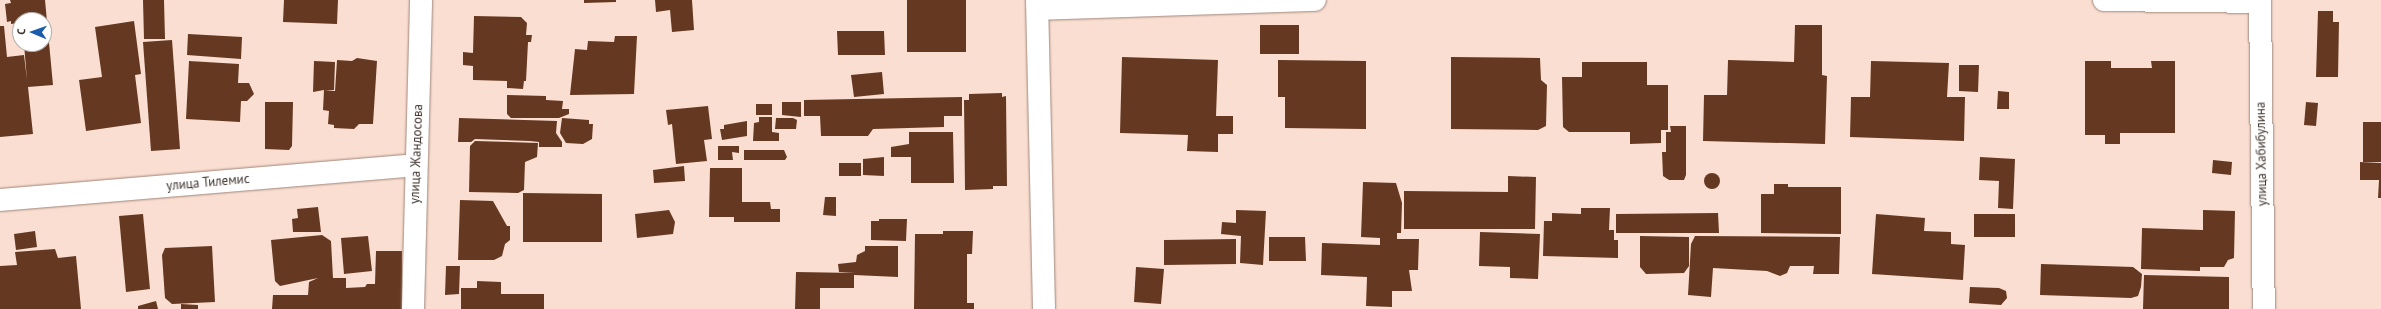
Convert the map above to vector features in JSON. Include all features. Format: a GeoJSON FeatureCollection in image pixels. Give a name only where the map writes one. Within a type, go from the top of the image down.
{"type":"FeatureCollection","features":[{"type":"Feature","properties":{"kind":"street","name":"улица Жандосова"},"geometry":{"type":"LineString","coordinates":[[413,309],[421,0]]}},
{"type":"Feature","properties":{"kind":"street"},"geometry":{"type":"LineString","coordinates":[[1044,309],[1038,4],[1315,0]]}},
{"type":"Feature","properties":{"kind":"street"},"geometry":{"type":"LineString","coordinates":[[2104,0],[2260,1]]}},
{"type":"Feature","properties":{"kind":"street","name":"улица Хабибулина"},"geometry":{"type":"LineString","coordinates":[[2260,1],[2264,309]]}},
{"type":"Feature","properties":{"kind":"street","name":"улица Тилемис"},"geometry":{"type":"LineString","coordinates":[[0,200],[416,165]]}},
{"type":"Feature","properties":{"kind":"building"},"geometry":{"type":"Polygon","coordinates":[[[10,0],[45,0],[46,12],[12,12],[11,24],[11,21],[7,22],[5,4],[11,3],[10,0]]]}},
{"type":"Feature","properties":{"kind":"building"},"geometry":{"type":"Polygon","coordinates":[[[143,0],[164,0],[165,39],[144,39],[143,0]]]}},
{"type":"Feature","properties":{"kind":"building"},"geometry":{"type":"Polygon","coordinates":[[[284,0],[338,0],[337,24],[283,22],[284,0]]]}},
{"type":"Feature","properties":{"kind":"building"},"geometry":{"type":"Polygon","coordinates":[[[584,0],[616,0],[616,2],[584,3],[584,0]]]}},
{"type":"Feature","properties":{"kind":"building"},"geometry":{"type":"Polygon","coordinates":[[[655,0],[692,0],[694,30],[672,32],[670,10],[656,12],[655,0]]]}},
{"type":"Feature","properties":{"kind":"building"},"geometry":{"type":"Polygon","coordinates":[[[907,0],[966,0],[966,52],[907,52],[907,0]]]}},
{"type":"Feature","properties":{"kind":"building"},"geometry":{"type":"Polygon","coordinates":[[[2318,11],[2333,11],[2333,22],[2339,22],[2338,77],[2316,77],[2318,11]]]}},
{"type":"Feature","properties":{"kind":"building"},"geometry":{"type":"Polygon","coordinates":[[[474,16],[521,17],[527,23],[526,35],[532,35],[531,42],[528,42],[526,81],[524,81],[523,89],[507,88],[507,81],[473,80],[473,66],[463,65],[463,52],[473,53],[474,16]]]}},
{"type":"Feature","properties":{"kind":"building"},"geometry":{"type":"Polygon","coordinates":[[[134,21],[141,74],[135,75],[141,123],[86,131],[79,80],[102,77],[95,27],[134,21]]]}},
{"type":"Feature","properties":{"kind":"building"},"geometry":{"type":"Polygon","coordinates":[[[1260,25],[1299,25],[1299,54],[1260,54],[1260,25]]]}},
{"type":"Feature","properties":{"kind":"building"},"geometry":{"type":"Polygon","coordinates":[[[1795,25],[1822,25],[1822,75],[1827,76],[1825,144],[1703,141],[1704,95],[1727,95],[1728,60],[1794,62],[1795,25]]]}},
{"type":"Feature","properties":{"kind":"building"},"geometry":{"type":"Polygon","coordinates":[[[0,26],[4,26],[7,57],[24,55],[27,80],[25,52],[50,52],[53,85],[28,87],[33,134],[0,137],[0,26]]]}},
{"type":"Feature","properties":{"kind":"building"},"geometry":{"type":"Polygon","coordinates":[[[837,31],[884,31],[885,55],[838,55],[837,31]]]}},
{"type":"Feature","properties":{"kind":"building"},"geometry":{"type":"Polygon","coordinates":[[[188,34],[242,37],[241,59],[187,55],[188,34]]]}},
{"type":"Feature","properties":{"kind":"building"},"geometry":{"type":"Polygon","coordinates":[[[615,36],[637,36],[634,94],[570,95],[575,49],[587,50],[588,41],[614,42],[615,36]]]}},
{"type":"Feature","properties":{"kind":"building"},"geometry":{"type":"Polygon","coordinates":[[[172,40],[180,149],[151,151],[143,42],[172,40]]]}},
{"type":"Feature","properties":{"kind":"building"},"geometry":{"type":"Polygon","coordinates":[[[1122,57],[1218,60],[1216,116],[1233,116],[1233,134],[1218,134],[1218,152],[1187,151],[1188,135],[1120,133],[1122,57]]]}},
{"type":"Feature","properties":{"kind":"building"},"geometry":{"type":"Polygon","coordinates":[[[1451,57],[1540,58],[1541,80],[1547,85],[1546,126],[1538,130],[1451,129],[1451,57]]]}},
{"type":"Feature","properties":{"kind":"building"},"geometry":{"type":"Polygon","coordinates":[[[357,58],[377,61],[373,124],[359,124],[354,129],[334,128],[334,125],[328,124],[329,111],[323,110],[324,90],[313,92],[314,61],[335,62],[334,90],[325,91],[335,91],[337,60],[352,61],[357,58]]]}},
{"type":"Feature","properties":{"kind":"building"},"geometry":{"type":"Polygon","coordinates":[[[1278,60],[1366,61],[1366,129],[1285,128],[1285,97],[1278,97],[1278,60]]]}},
{"type":"Feature","properties":{"kind":"building"},"geometry":{"type":"Polygon","coordinates":[[[189,61],[239,64],[238,83],[249,83],[254,94],[247,101],[241,101],[240,122],[186,119],[189,61]]]}},
{"type":"Feature","properties":{"kind":"building"},"geometry":{"type":"Polygon","coordinates":[[[1871,61],[1949,63],[1947,97],[1965,97],[1964,141],[1850,137],[1851,97],[1870,97],[1871,61]]]}},
{"type":"Feature","properties":{"kind":"building"},"geometry":{"type":"Polygon","coordinates":[[[2085,61],[2111,61],[2111,68],[2152,68],[2151,61],[2175,61],[2175,133],[2120,133],[2120,144],[2105,144],[2105,135],[2085,135],[2085,61]]]}},
{"type":"Feature","properties":{"kind":"building"},"geometry":{"type":"Polygon","coordinates":[[[1582,62],[1647,62],[1647,85],[1668,85],[1668,130],[1661,130],[1661,143],[1630,144],[1630,132],[1569,132],[1563,127],[1562,77],[1582,77],[1582,62]]]}},
{"type":"Feature","properties":{"kind":"building"},"geometry":{"type":"Polygon","coordinates":[[[1959,65],[1979,65],[1978,92],[1959,91],[1959,65]]]}},
{"type":"Feature","properties":{"kind":"building"},"geometry":{"type":"Polygon","coordinates":[[[882,72],[884,94],[854,97],[851,75],[882,72]]]}},
{"type":"Feature","properties":{"kind":"building"},"geometry":{"type":"Polygon","coordinates":[[[1998,91],[2009,92],[2009,109],[1997,109],[1998,91]]]}},
{"type":"Feature","properties":{"kind":"building"},"geometry":{"type":"Polygon","coordinates":[[[1002,93],[1002,97],[1006,96],[1007,186],[993,186],[993,189],[965,190],[964,100],[969,100],[969,94],[1002,93]]]}},
{"type":"Feature","properties":{"kind":"building"},"geometry":{"type":"Polygon","coordinates":[[[507,95],[546,96],[546,100],[563,101],[562,109],[569,109],[569,114],[559,118],[511,118],[507,114],[507,95]]]}},
{"type":"Feature","properties":{"kind":"building"},"geometry":{"type":"Polygon","coordinates":[[[962,97],[962,116],[944,116],[944,127],[873,129],[868,136],[821,136],[820,116],[804,116],[804,100],[962,97]]]}},
{"type":"Feature","properties":{"kind":"building"},"geometry":{"type":"Polygon","coordinates":[[[265,102],[293,102],[292,146],[289,150],[265,149],[265,102]]]}},
{"type":"Feature","properties":{"kind":"building"},"geometry":{"type":"Polygon","coordinates":[[[782,102],[801,102],[801,117],[782,115],[782,102]]]}},
{"type":"Feature","properties":{"kind":"building"},"geometry":{"type":"Polygon","coordinates":[[[2306,102],[2318,103],[2316,126],[2304,125],[2306,102]]]}},
{"type":"Feature","properties":{"kind":"building"},"geometry":{"type":"Polygon","coordinates":[[[756,104],[772,104],[772,115],[756,115],[756,104]]]}},
{"type":"Feature","properties":{"kind":"building"},"geometry":{"type":"Polygon","coordinates":[[[708,106],[712,139],[704,140],[707,161],[676,164],[672,124],[668,125],[666,110],[708,106]]]}},
{"type":"Feature","properties":{"kind":"building"},"geometry":{"type":"Polygon","coordinates":[[[759,117],[772,117],[772,132],[779,133],[779,141],[753,141],[754,123],[759,122],[759,117]]]}},
{"type":"Feature","properties":{"kind":"building"},"geometry":{"type":"Polygon","coordinates":[[[459,118],[557,121],[556,133],[562,142],[562,147],[539,147],[539,142],[530,141],[475,139],[471,142],[458,142],[459,118]]]}},
{"type":"Feature","properties":{"kind":"building"},"geometry":{"type":"Polygon","coordinates":[[[562,118],[589,120],[589,124],[593,124],[592,139],[583,144],[566,143],[560,133],[562,118]]]}},
{"type":"Feature","properties":{"kind":"building"},"geometry":{"type":"Polygon","coordinates":[[[776,118],[793,118],[797,120],[796,129],[775,129],[776,118]]]}},
{"type":"Feature","properties":{"kind":"building"},"geometry":{"type":"Polygon","coordinates":[[[747,121],[747,136],[722,140],[720,129],[724,129],[724,125],[747,121]]]}},
{"type":"Feature","properties":{"kind":"building"},"geometry":{"type":"Polygon","coordinates":[[[2363,122],[2381,122],[2381,162],[2363,162],[2363,122]]]}},
{"type":"Feature","properties":{"kind":"building"},"geometry":{"type":"Polygon","coordinates":[[[1670,126],[1686,126],[1686,175],[1684,180],[1669,180],[1663,176],[1662,152],[1666,152],[1666,132],[1671,132],[1670,126]]]}},
{"type":"Feature","properties":{"kind":"building"},"geometry":{"type":"Polygon","coordinates":[[[909,132],[953,132],[954,183],[911,183],[911,157],[891,157],[891,147],[909,144],[909,132]]]}},
{"type":"Feature","properties":{"kind":"building"},"geometry":{"type":"Polygon","coordinates":[[[475,141],[538,143],[537,157],[525,162],[524,190],[518,193],[469,192],[470,146],[475,141]]]}},
{"type":"Feature","properties":{"kind":"building"},"geometry":{"type":"Polygon","coordinates":[[[718,146],[739,146],[739,153],[732,152],[733,160],[718,160],[718,146]]]}},
{"type":"Feature","properties":{"kind":"building"},"geometry":{"type":"Polygon","coordinates":[[[744,150],[784,150],[787,157],[785,160],[744,160],[744,150]]]}},
{"type":"Feature","properties":{"kind":"building"},"geometry":{"type":"Polygon","coordinates":[[[884,157],[884,176],[863,175],[863,159],[884,157]]]}},
{"type":"Feature","properties":{"kind":"building"},"geometry":{"type":"Polygon","coordinates":[[[1980,157],[2015,159],[2013,209],[1998,208],[1999,181],[1979,180],[1980,157]]]}},
{"type":"Feature","properties":{"kind":"building"},"geometry":{"type":"Polygon","coordinates":[[[2213,160],[2232,162],[2231,175],[2212,173],[2213,160]]]}},
{"type":"Feature","properties":{"kind":"building"},"geometry":{"type":"Polygon","coordinates":[[[2360,162],[2381,163],[2381,198],[2378,198],[2379,180],[2360,180],[2360,162]]]}},
{"type":"Feature","properties":{"kind":"building"},"geometry":{"type":"Polygon","coordinates":[[[839,163],[861,163],[861,176],[839,176],[839,163]]]}},
{"type":"Feature","properties":{"kind":"building"},"geometry":{"type":"Polygon","coordinates":[[[684,166],[685,181],[654,183],[653,170],[684,166]]]}},
{"type":"Feature","properties":{"kind":"building"},"geometry":{"type":"Polygon","coordinates":[[[710,168],[742,168],[742,202],[770,202],[771,209],[780,209],[780,222],[734,222],[734,217],[709,217],[710,168]]]}},
{"type":"Feature","properties":{"kind":"building"},"geometry":{"type":"Polygon","coordinates":[[[1712,173],[1719,178],[1720,181],[1715,188],[1712,189],[1705,184],[1704,181],[1709,174],[1712,173]]]}},
{"type":"Feature","properties":{"kind":"building"},"geometry":{"type":"Polygon","coordinates":[[[1508,176],[1536,177],[1535,229],[1404,229],[1404,191],[1508,192],[1508,176]]]}},
{"type":"Feature","properties":{"kind":"building"},"geometry":{"type":"Polygon","coordinates":[[[1363,182],[1396,183],[1402,203],[1401,233],[1397,233],[1397,239],[1419,239],[1418,270],[1409,270],[1412,291],[1392,291],[1392,307],[1366,306],[1367,277],[1321,275],[1322,243],[1380,245],[1380,238],[1361,237],[1363,182]]]}},
{"type":"Feature","properties":{"kind":"building"},"geometry":{"type":"Polygon","coordinates":[[[1774,184],[1788,184],[1788,187],[1841,187],[1841,234],[1761,233],[1761,194],[1774,194],[1774,184]]]}},
{"type":"Feature","properties":{"kind":"building"},"geometry":{"type":"Polygon","coordinates":[[[523,193],[602,194],[602,242],[523,242],[523,193]]]}},
{"type":"Feature","properties":{"kind":"building"},"geometry":{"type":"Polygon","coordinates":[[[825,197],[836,197],[836,216],[823,215],[825,197]]]}},
{"type":"Feature","properties":{"kind":"building"},"geometry":{"type":"Polygon","coordinates":[[[460,200],[493,201],[507,226],[510,226],[510,240],[505,244],[502,256],[494,260],[458,260],[460,200]]]}},
{"type":"Feature","properties":{"kind":"building"},"geometry":{"type":"Polygon","coordinates":[[[318,207],[321,232],[293,232],[292,219],[298,218],[297,209],[318,207]]]}},
{"type":"Feature","properties":{"kind":"building"},"geometry":{"type":"Polygon","coordinates":[[[1581,208],[1610,208],[1609,230],[1614,230],[1614,240],[1618,240],[1618,258],[1543,256],[1544,221],[1552,221],[1552,213],[1581,214],[1581,208]]]}},
{"type":"Feature","properties":{"kind":"building"},"geometry":{"type":"Polygon","coordinates":[[[669,210],[675,222],[673,234],[637,238],[635,214],[669,210]]]}},
{"type":"Feature","properties":{"kind":"building"},"geometry":{"type":"Polygon","coordinates":[[[1236,210],[1266,211],[1263,265],[1240,263],[1241,236],[1221,234],[1222,222],[1236,223],[1236,210]]]}},
{"type":"Feature","properties":{"kind":"building"},"geometry":{"type":"Polygon","coordinates":[[[2203,210],[2235,211],[2234,258],[2228,260],[2224,267],[2200,267],[2200,271],[2141,269],[2142,228],[2203,230],[2203,210]]]}},
{"type":"Feature","properties":{"kind":"building"},"geometry":{"type":"Polygon","coordinates":[[[1718,213],[1719,233],[1616,233],[1616,214],[1718,213]]]}},
{"type":"Feature","properties":{"kind":"building"},"geometry":{"type":"Polygon","coordinates":[[[143,214],[150,289],[126,292],[119,216],[143,214]]]}},
{"type":"Feature","properties":{"kind":"building"},"geometry":{"type":"Polygon","coordinates":[[[1876,214],[1925,218],[1924,231],[1951,232],[1951,244],[1965,245],[1963,280],[1872,274],[1876,214]]]}},
{"type":"Feature","properties":{"kind":"building"},"geometry":{"type":"Polygon","coordinates":[[[1974,214],[2015,214],[2015,237],[1974,237],[1974,214]]]}},
{"type":"Feature","properties":{"kind":"building"},"geometry":{"type":"Polygon","coordinates":[[[879,219],[907,219],[906,241],[871,240],[871,221],[879,221],[879,219]]]}},
{"type":"Feature","properties":{"kind":"building"},"geometry":{"type":"Polygon","coordinates":[[[35,231],[37,247],[16,250],[14,234],[35,231]]]}},
{"type":"Feature","properties":{"kind":"building"},"geometry":{"type":"Polygon","coordinates":[[[943,231],[973,231],[972,254],[967,254],[967,303],[974,303],[974,309],[914,309],[915,234],[943,234],[943,231]]]}},
{"type":"Feature","properties":{"kind":"building"},"geometry":{"type":"Polygon","coordinates":[[[1480,232],[1540,234],[1538,279],[1510,278],[1510,267],[1479,266],[1480,232]]]}},
{"type":"Feature","properties":{"kind":"building"},"geometry":{"type":"Polygon","coordinates":[[[322,235],[331,241],[333,278],[346,278],[346,288],[365,287],[367,284],[375,284],[376,251],[402,251],[402,309],[272,309],[273,295],[308,295],[309,282],[318,278],[280,286],[275,281],[271,240],[322,235]]]}},
{"type":"Feature","properties":{"kind":"building"},"geometry":{"type":"Polygon","coordinates":[[[368,236],[372,271],[344,274],[341,238],[368,236]]]}},
{"type":"Feature","properties":{"kind":"building"},"geometry":{"type":"Polygon","coordinates":[[[1640,236],[1689,237],[1689,266],[1684,273],[1646,274],[1640,267],[1640,236]]]}},
{"type":"Feature","properties":{"kind":"building"},"geometry":{"type":"Polygon","coordinates":[[[1695,236],[1840,237],[1839,274],[1813,274],[1814,266],[1790,266],[1787,273],[1780,276],[1767,271],[1713,268],[1711,297],[1688,295],[1691,244],[1695,236]]]}},
{"type":"Feature","properties":{"kind":"building"},"geometry":{"type":"Polygon","coordinates":[[[1269,237],[1305,237],[1306,261],[1269,261],[1269,237]]]}},
{"type":"Feature","properties":{"kind":"building"},"geometry":{"type":"Polygon","coordinates":[[[1236,239],[1236,264],[1164,265],[1164,240],[1236,239]]]}},
{"type":"Feature","properties":{"kind":"building"},"geometry":{"type":"Polygon","coordinates":[[[212,246],[215,302],[172,304],[165,298],[162,255],[165,248],[212,246]]]}},
{"type":"Feature","properties":{"kind":"building"},"geometry":{"type":"Polygon","coordinates":[[[865,246],[898,246],[898,277],[854,275],[854,288],[820,288],[820,309],[795,309],[796,272],[855,273],[839,272],[838,264],[856,262],[857,255],[865,251],[865,246]]]}},
{"type":"Feature","properties":{"kind":"building"},"geometry":{"type":"Polygon","coordinates":[[[55,249],[58,258],[76,256],[81,309],[0,309],[0,266],[17,265],[15,252],[55,249]]]}},
{"type":"Feature","properties":{"kind":"building"},"geometry":{"type":"Polygon","coordinates":[[[2041,264],[2133,267],[2142,274],[2141,287],[2138,296],[2131,298],[2040,295],[2041,264]]]}},
{"type":"Feature","properties":{"kind":"building"},"geometry":{"type":"Polygon","coordinates":[[[446,266],[460,266],[459,294],[445,295],[446,266]]]}},
{"type":"Feature","properties":{"kind":"building"},"geometry":{"type":"Polygon","coordinates":[[[1136,267],[1164,269],[1161,304],[1134,302],[1136,267]]]}},
{"type":"Feature","properties":{"kind":"building"},"geometry":{"type":"Polygon","coordinates":[[[2144,275],[2229,277],[2229,309],[2143,309],[2144,275]]]}},
{"type":"Feature","properties":{"kind":"building"},"geometry":{"type":"Polygon","coordinates":[[[477,281],[501,282],[501,294],[544,294],[544,309],[461,309],[461,288],[477,288],[477,281]]]}},
{"type":"Feature","properties":{"kind":"building"},"geometry":{"type":"Polygon","coordinates":[[[1970,287],[1999,288],[2006,291],[2007,298],[2001,305],[1969,303],[1970,287]]]}},
{"type":"Feature","properties":{"kind":"building"},"geometry":{"type":"Polygon","coordinates":[[[156,301],[158,309],[138,309],[138,306],[156,301]]]}},
{"type":"Feature","properties":{"kind":"building"},"geometry":{"type":"Polygon","coordinates":[[[181,304],[198,305],[198,309],[181,309],[181,304]]]}}]}
